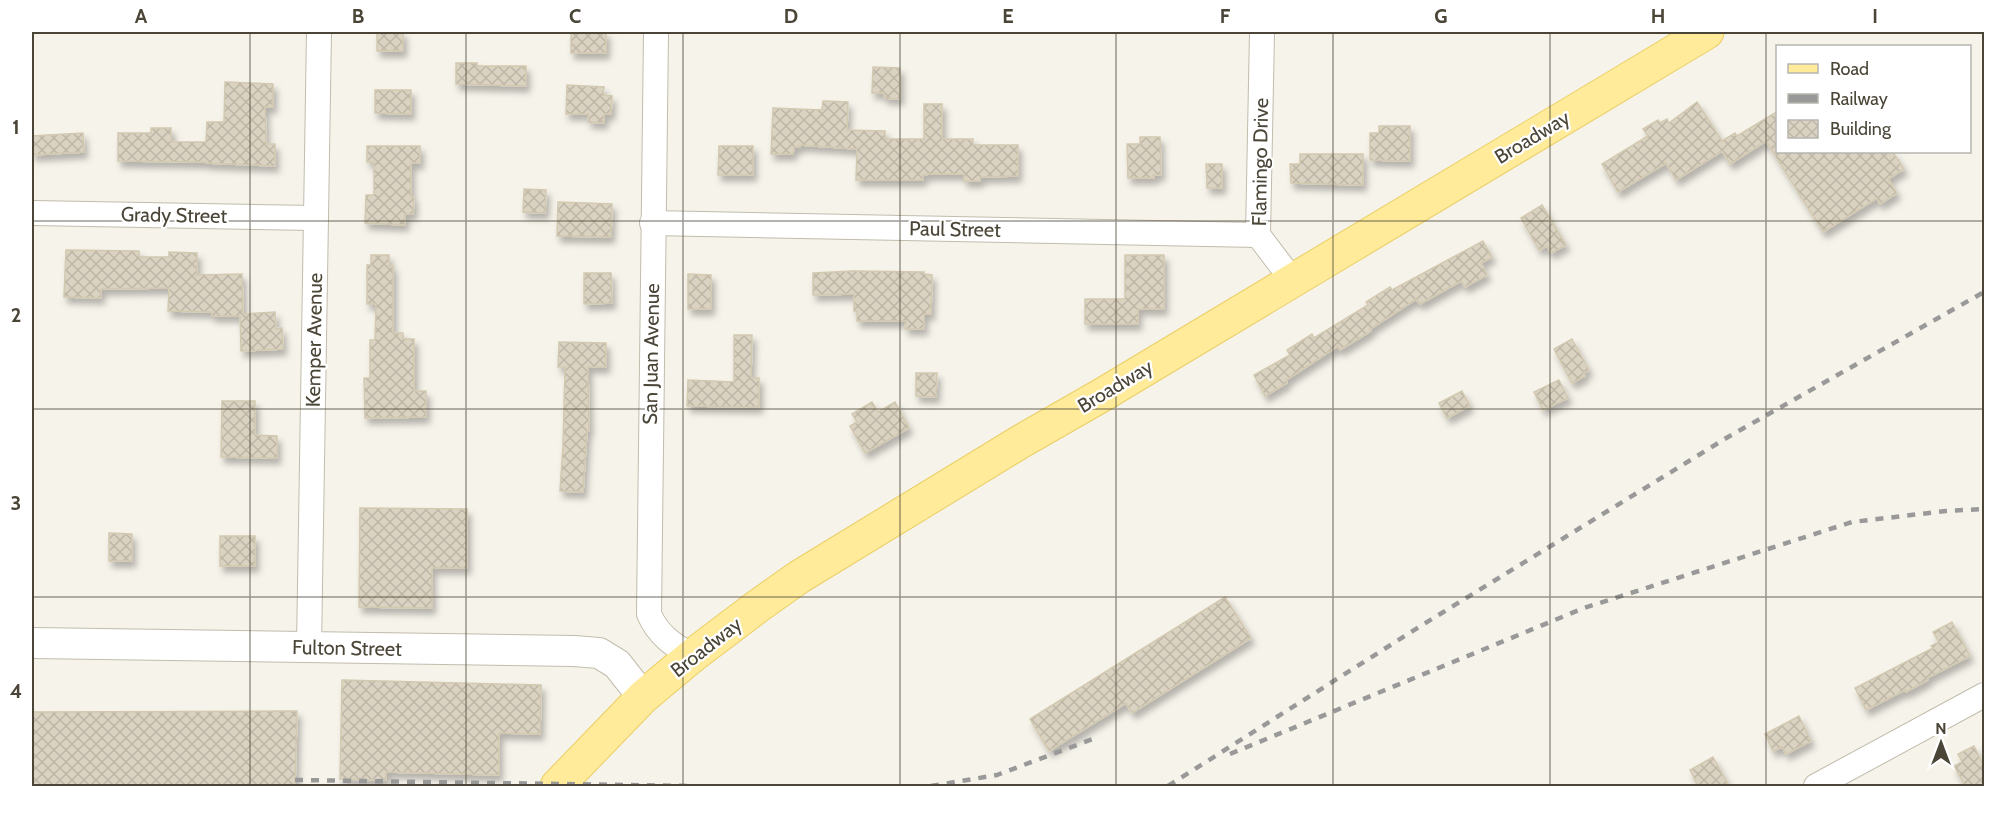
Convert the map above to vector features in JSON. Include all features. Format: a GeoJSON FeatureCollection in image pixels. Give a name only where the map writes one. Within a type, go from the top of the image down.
{"type":"FeatureCollection","features":[{"type":"Feature","properties":{"kind":"main road","name":"Broadway"},"geometry":{"type":"LineString","coordinates":[[557,786],[643,697],[693,656],[799,577],[1020,442],[1707,32]]}},
{"type":"Feature","properties":{"kind":"street","name":"Kemper Avenue"},"geometry":{"type":"LineString","coordinates":[[309,648],[319,32]]}},
{"type":"Feature","properties":{"kind":"street","name":"San Juan Avenue"},"geometry":{"type":"LineString","coordinates":[[656,32],[649,614],[654,625],[670,643],[693,656]]}},
{"type":"Feature","properties":{"kind":"street","name":"Flamingo Drive"},"geometry":{"type":"LineString","coordinates":[[1262,32],[1258,235],[1293,281]]}},
{"type":"Feature","properties":{"kind":"street","name":"Grady Street"},"geometry":{"type":"LineString","coordinates":[[32,213],[316,218]]}},
{"type":"Feature","properties":{"kind":"street","name":"Paul Street"},"geometry":{"type":"LineString","coordinates":[[652,223],[1258,235]]}},
{"type":"Feature","properties":{"kind":"street","name":"Fulton Street"},"geometry":{"type":"LineString","coordinates":[[32,644],[599,653],[617,664],[643,697]]}},
{"type":"Feature","properties":{"kind":"street"},"geometry":{"type":"LineString","coordinates":[[1816,786],[1984,694]]}},
{"type":"Feature","properties":{"kind":"building"},"geometry":{"type":"Polygon","coordinates":[[[377,32],[403,32],[403,51],[377,51],[377,32]]]}},
{"type":"Feature","properties":{"kind":"building"},"geometry":{"type":"Polygon","coordinates":[[[571,32],[606,32],[606,53],[571,53],[571,32]]]}},
{"type":"Feature","properties":{"kind":"building"},"geometry":{"type":"Polygon","coordinates":[[[456,63],[477,63],[477,66],[526,66],[526,86],[456,84],[456,63]]]}},
{"type":"Feature","properties":{"kind":"building"},"geometry":{"type":"Polygon","coordinates":[[[873,67],[900,68],[900,99],[884,98],[884,93],[872,93],[873,67]]]}},
{"type":"Feature","properties":{"kind":"building"},"geometry":{"type":"Polygon","coordinates":[[[225,82],[273,84],[273,107],[265,107],[266,144],[275,144],[275,166],[206,162],[118,161],[118,133],[151,133],[151,128],[171,128],[171,142],[206,142],[207,122],[224,122],[225,82]]]}},
{"type":"Feature","properties":{"kind":"building"},"geometry":{"type":"Polygon","coordinates":[[[567,85],[604,87],[603,95],[612,96],[611,114],[604,114],[604,123],[588,122],[589,114],[566,114],[567,85]]]}},
{"type":"Feature","properties":{"kind":"building"},"geometry":{"type":"Polygon","coordinates":[[[375,90],[411,90],[411,114],[375,113],[375,90]]]}},
{"type":"Feature","properties":{"kind":"building"},"geometry":{"type":"Polygon","coordinates":[[[823,101],[848,102],[847,130],[885,131],[885,139],[924,139],[924,104],[942,104],[942,139],[973,139],[973,145],[1018,145],[1018,176],[980,177],[980,181],[964,181],[964,174],[930,174],[923,175],[923,180],[856,180],[857,149],[800,145],[800,147],[794,147],[793,154],[771,154],[773,108],[822,110],[823,101]]]}},
{"type":"Feature","properties":{"kind":"building"},"geometry":{"type":"Polygon","coordinates":[[[1697,102],[1722,141],[1735,133],[1737,136],[1776,112],[1776,153],[1894,153],[1904,169],[1888,179],[1897,193],[1880,204],[1877,198],[1823,232],[1766,141],[1730,164],[1722,151],[1676,180],[1666,163],[1618,192],[1602,164],[1648,136],[1643,129],[1658,120],[1660,123],[1667,119],[1669,123],[1697,102]]]}},
{"type":"Feature","properties":{"kind":"building"},"geometry":{"type":"Polygon","coordinates":[[[1379,126],[1410,126],[1410,161],[1370,160],[1370,133],[1379,133],[1379,126]]]}},
{"type":"Feature","properties":{"kind":"building"},"geometry":{"type":"Polygon","coordinates":[[[83,133],[84,152],[32,155],[32,136],[83,133]]]}},
{"type":"Feature","properties":{"kind":"building"},"geometry":{"type":"Polygon","coordinates":[[[1140,137],[1160,137],[1161,175],[1153,175],[1154,178],[1128,178],[1127,144],[1140,144],[1140,137]]]}},
{"type":"Feature","properties":{"kind":"building"},"geometry":{"type":"Polygon","coordinates":[[[367,146],[420,146],[420,163],[411,163],[413,214],[405,214],[405,225],[365,223],[366,195],[374,195],[374,162],[367,162],[367,146]]]}},
{"type":"Feature","properties":{"kind":"building"},"geometry":{"type":"Polygon","coordinates":[[[719,146],[753,146],[753,175],[718,175],[719,146]]]}},
{"type":"Feature","properties":{"kind":"building"},"geometry":{"type":"Polygon","coordinates":[[[1300,154],[1363,154],[1363,185],[1291,183],[1290,164],[1300,164],[1300,154]]]}},
{"type":"Feature","properties":{"kind":"building"},"geometry":{"type":"Polygon","coordinates":[[[1206,164],[1222,164],[1222,188],[1207,188],[1206,164]]]}},
{"type":"Feature","properties":{"kind":"building"},"geometry":{"type":"Polygon","coordinates":[[[524,189],[546,190],[545,213],[523,212],[524,189]]]}},
{"type":"Feature","properties":{"kind":"building"},"geometry":{"type":"Polygon","coordinates":[[[558,202],[612,204],[611,237],[557,236],[558,202]]]}},
{"type":"Feature","properties":{"kind":"building"},"geometry":{"type":"Polygon","coordinates":[[[1542,205],[1566,245],[1551,253],[1547,246],[1539,250],[1521,218],[1542,205]]]}},
{"type":"Feature","properties":{"kind":"building"},"geometry":{"type":"Polygon","coordinates":[[[1483,241],[1492,257],[1481,263],[1487,275],[1465,287],[1461,281],[1420,304],[1416,299],[1340,350],[1338,346],[1265,396],[1254,375],[1290,355],[1287,350],[1312,334],[1314,338],[1368,305],[1366,302],[1390,287],[1392,290],[1483,241]]]}},
{"type":"Feature","properties":{"kind":"building"},"geometry":{"type":"Polygon","coordinates":[[[66,250],[139,251],[139,257],[169,257],[169,252],[197,253],[197,275],[242,274],[243,314],[275,312],[276,329],[282,328],[283,349],[241,351],[240,316],[212,316],[212,312],[168,311],[169,288],[101,289],[101,298],[64,297],[66,250]]]}},
{"type":"Feature","properties":{"kind":"building"},"geometry":{"type":"Polygon","coordinates":[[[371,255],[389,255],[389,266],[393,266],[393,333],[403,333],[403,339],[414,339],[414,391],[426,391],[426,417],[365,418],[364,378],[370,378],[370,340],[375,340],[376,304],[367,304],[367,265],[371,265],[371,255]]]}},
{"type":"Feature","properties":{"kind":"building"},"geometry":{"type":"Polygon","coordinates":[[[1125,255],[1164,255],[1164,309],[1138,309],[1138,324],[1085,324],[1085,299],[1125,299],[1125,255]]]}},
{"type":"Feature","properties":{"kind":"building"},"geometry":{"type":"Polygon","coordinates":[[[924,272],[924,274],[932,275],[931,314],[924,314],[924,329],[905,329],[906,321],[857,321],[857,311],[854,311],[854,294],[813,295],[813,273],[924,272]]]}},
{"type":"Feature","properties":{"kind":"building"},"geometry":{"type":"Polygon","coordinates":[[[584,273],[611,273],[612,303],[584,304],[584,273]]]}},
{"type":"Feature","properties":{"kind":"building"},"geometry":{"type":"Polygon","coordinates":[[[688,274],[711,275],[711,309],[688,309],[688,274]]]}},
{"type":"Feature","properties":{"kind":"building"},"geometry":{"type":"Polygon","coordinates":[[[734,335],[752,335],[751,378],[759,378],[759,407],[687,406],[688,380],[734,382],[734,335]]]}},
{"type":"Feature","properties":{"kind":"building"},"geometry":{"type":"Polygon","coordinates":[[[1572,339],[1589,370],[1583,373],[1585,376],[1572,383],[1554,349],[1572,339]]]}},
{"type":"Feature","properties":{"kind":"building"},"geometry":{"type":"Polygon","coordinates":[[[559,342],[606,343],[606,367],[588,367],[589,431],[587,431],[583,492],[560,491],[565,367],[558,367],[559,342]]]}},
{"type":"Feature","properties":{"kind":"building"},"geometry":{"type":"Polygon","coordinates":[[[916,373],[937,373],[936,397],[916,396],[916,373]]]}},
{"type":"Feature","properties":{"kind":"building"},"geometry":{"type":"Polygon","coordinates":[[[1559,380],[1568,398],[1543,410],[1534,392],[1559,380]]]}},
{"type":"Feature","properties":{"kind":"building"},"geometry":{"type":"Polygon","coordinates":[[[1462,391],[1470,406],[1447,418],[1439,403],[1462,391]]]}},
{"type":"Feature","properties":{"kind":"building"},"geometry":{"type":"Polygon","coordinates":[[[222,401],[255,401],[255,435],[277,436],[277,458],[221,457],[222,401]]]}},
{"type":"Feature","properties":{"kind":"building"},"geometry":{"type":"Polygon","coordinates":[[[872,402],[878,412],[895,402],[909,428],[865,453],[850,426],[857,422],[852,414],[872,402]]]}},
{"type":"Feature","properties":{"kind":"building"},"geometry":{"type":"Polygon","coordinates":[[[360,508],[467,509],[467,568],[432,568],[432,608],[359,607],[360,508]]]}},
{"type":"Feature","properties":{"kind":"building"},"geometry":{"type":"Polygon","coordinates":[[[109,533],[132,534],[132,561],[109,561],[109,533]]]}},
{"type":"Feature","properties":{"kind":"building"},"geometry":{"type":"Polygon","coordinates":[[[220,536],[255,536],[255,566],[220,566],[220,536]]]}},
{"type":"Feature","properties":{"kind":"building"},"geometry":{"type":"Polygon","coordinates":[[[1225,597],[1251,638],[1132,713],[1126,703],[1049,751],[1030,719],[1225,597]]]}},
{"type":"Feature","properties":{"kind":"building"},"geometry":{"type":"Polygon","coordinates":[[[1952,622],[1970,656],[1927,678],[1928,680],[1906,692],[1905,690],[1866,710],[1855,688],[1933,648],[1931,646],[1939,642],[1933,632],[1952,622]]]}},
{"type":"Feature","properties":{"kind":"building"},"geometry":{"type":"Polygon","coordinates":[[[342,680],[541,685],[540,734],[499,733],[499,775],[386,772],[386,780],[340,779],[342,680]]]}},
{"type":"Feature","properties":{"kind":"building"},"geometry":{"type":"Polygon","coordinates":[[[297,711],[295,786],[32,786],[32,712],[297,711]]]}},
{"type":"Feature","properties":{"kind":"building"},"geometry":{"type":"Polygon","coordinates":[[[1799,716],[1811,741],[1786,754],[1782,747],[1773,751],[1765,734],[1799,716]]]}},
{"type":"Feature","properties":{"kind":"building"},"geometry":{"type":"Polygon","coordinates":[[[1974,746],[1984,766],[1984,783],[1978,786],[1965,786],[1954,766],[1962,762],[1958,754],[1974,746]]]}},
{"type":"Feature","properties":{"kind":"building"},"geometry":{"type":"Polygon","coordinates":[[[1713,757],[1729,786],[1698,786],[1690,770],[1713,757]]]}},
{"type":"Feature","properties":{"kind":"railway"},"geometry":{"type":"LineString","coordinates":[[1168,786],[1419,627],[1728,437],[1984,292]]}},
{"type":"Feature","properties":{"kind":"railway"},"geometry":{"type":"LineString","coordinates":[[1230,754],[1584,608],[1852,522],[1984,509]]}},
{"type":"Feature","properties":{"kind":"railway"},"geometry":{"type":"LineString","coordinates":[[931,786],[997,775],[1098,737]]}},
{"type":"Feature","properties":{"kind":"railway"},"geometry":{"type":"LineString","coordinates":[[295,780],[694,786]]}}]}
